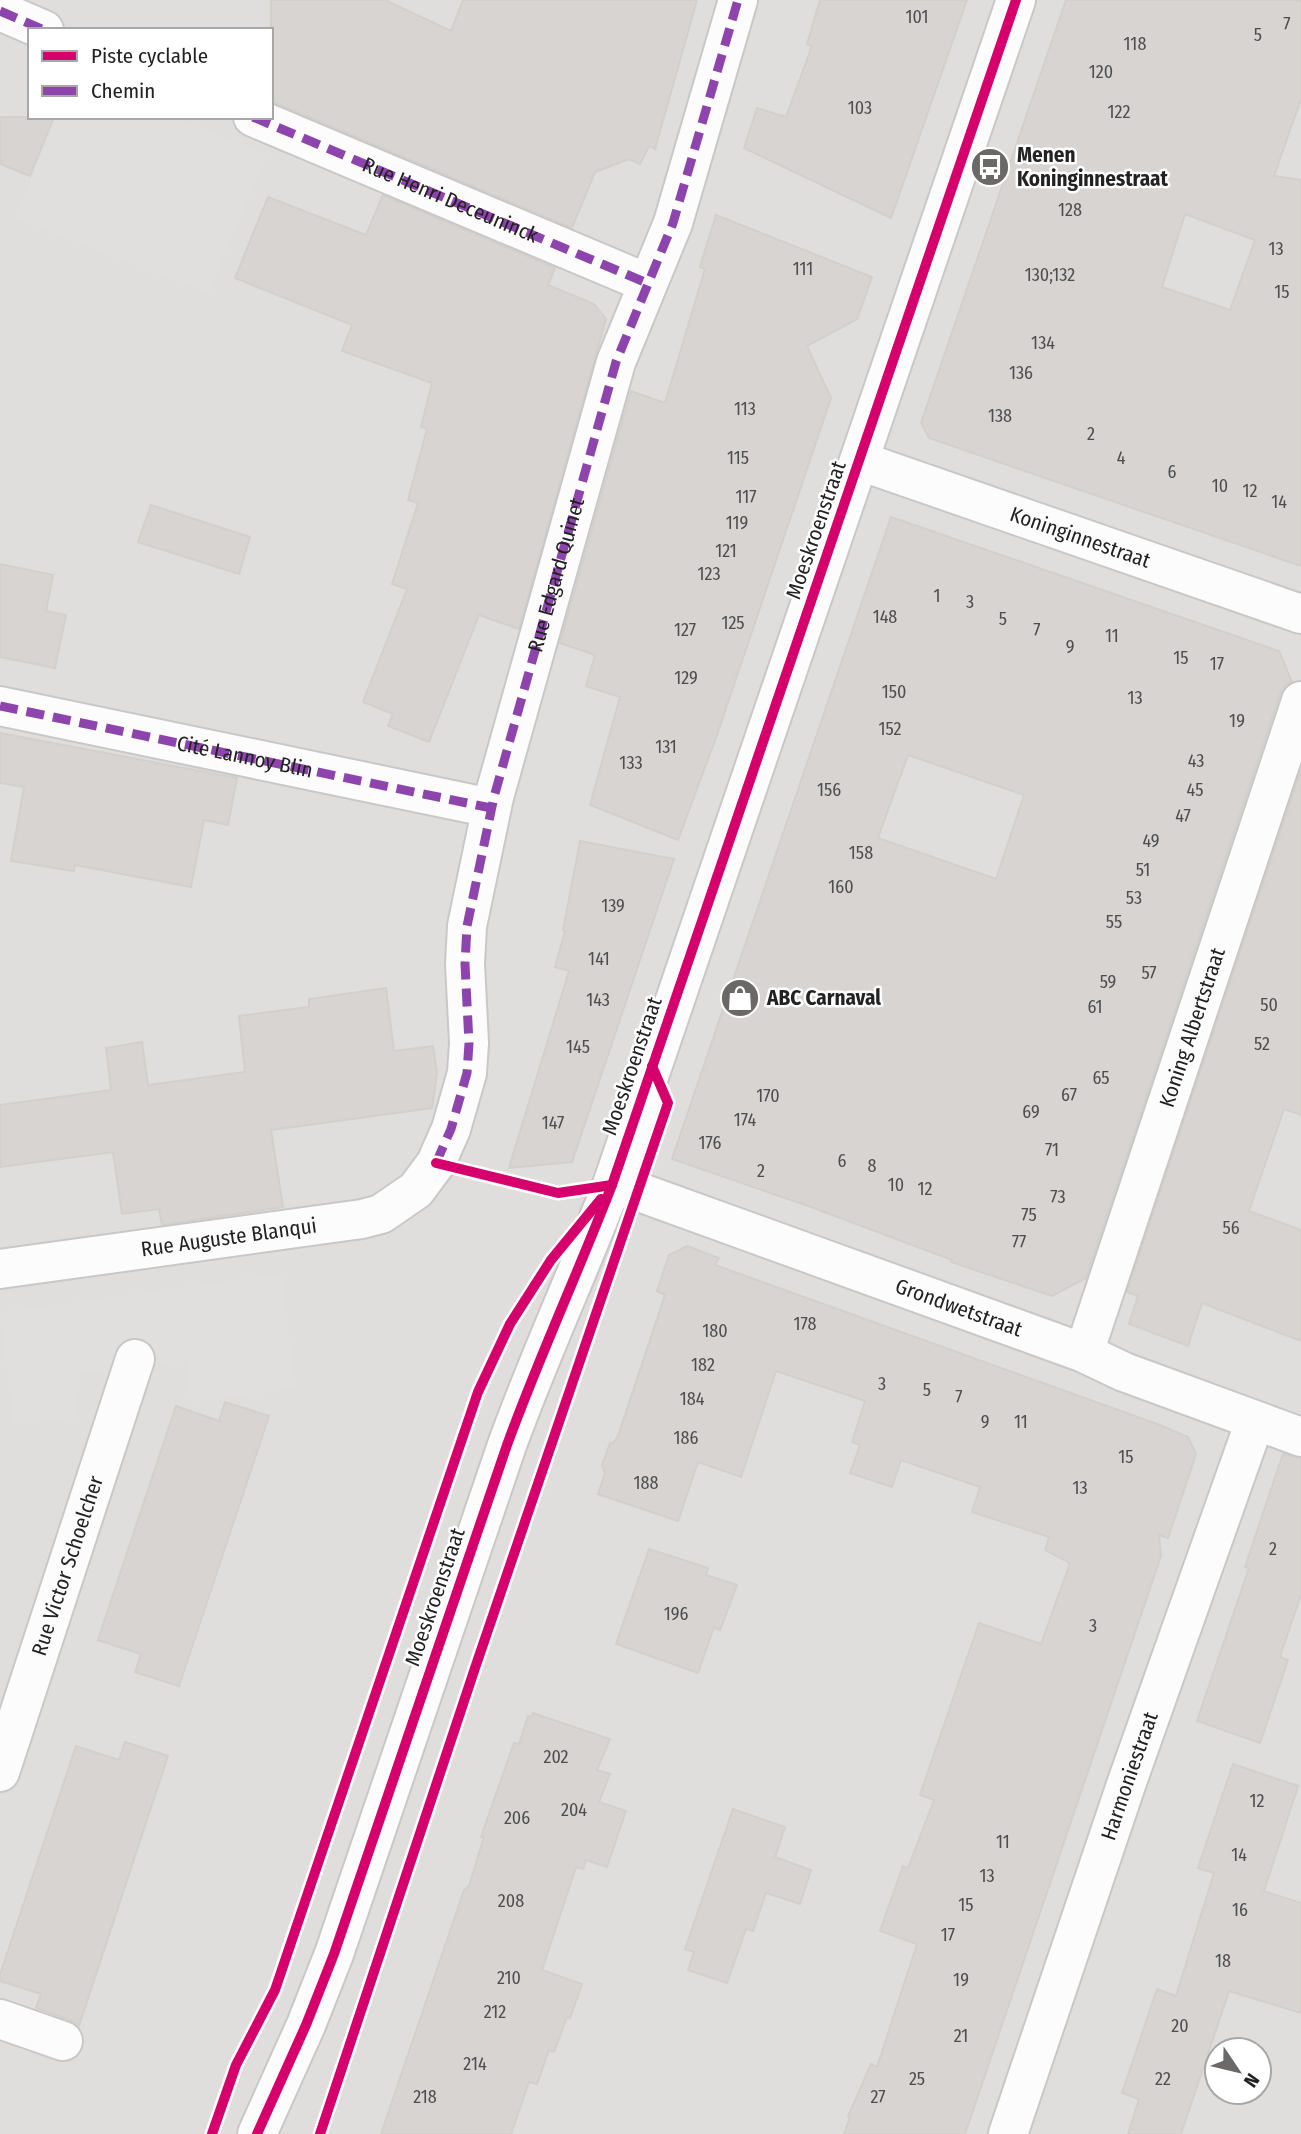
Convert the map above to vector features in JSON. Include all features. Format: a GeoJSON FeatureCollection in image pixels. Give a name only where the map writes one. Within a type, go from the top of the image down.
{"type":"FeatureCollection","features":[{"type":"Feature","properties":{"kind":"street","name":"Rue Edgard Quinet"},"geometry":{"type":"LineString","coordinates":[[436,1163],[451,1129],[467,1073],[467,926],[491,808],[616,362],[673,223],[738,0]]}},
{"type":"Feature","properties":{"kind":"street","name":"Moeskroenstraat"},"geometry":{"type":"LineString","coordinates":[[257,2134],[330,1966],[507,1445],[533,1374],[589,1244],[611,1185],[1016,0]]}},
{"type":"Feature","properties":{"kind":"street"},"geometry":{"type":"LineString","coordinates":[[0,11],[39,28]]}},
{"type":"Feature","properties":{"kind":"street","name":"Rue Henri Deceuninck"},"geometry":{"type":"LineString","coordinates":[[258,119],[647,283]]}},
{"type":"Feature","properties":{"kind":"street","name":"Koninginnestraat"},"geometry":{"type":"LineString","coordinates":[[860,461],[1301,614]]}},
{"type":"Feature","properties":{"kind":"street","name":"Koning Albertstraat"},"geometry":{"type":"LineString","coordinates":[[1084,1353],[1301,701]]}},
{"type":"Feature","properties":{"kind":"street","name":"Cité Lannoy Blin"},"geometry":{"type":"LineString","coordinates":[[0,706],[491,808]]}},
{"type":"Feature","properties":{"kind":"street","name":"Rue Auguste Blanqui"},"geometry":{"type":"LineString","coordinates":[[0,1269],[362,1219],[399,1204],[416,1190],[436,1163]]}},
{"type":"Feature","properties":{"kind":"street","name":"Grondwetstraat"},"geometry":{"type":"LineString","coordinates":[[611,1185],[648,1195],[1084,1353],[1124,1372],[1301,1437]]}},
{"type":"Feature","properties":{"kind":"street","name":"Rue Victor Schoelcher"},"geometry":{"type":"LineString","coordinates":[[0,1772],[135,1359]]}},
{"type":"Feature","properties":{"kind":"street","name":"Harmoniestraat"},"geometry":{"type":"LineString","coordinates":[[1008,2134],[1127,1782],[1255,1421]]}},
{"type":"Feature","properties":{"kind":"street"},"geometry":{"type":"LineString","coordinates":[[0,2019],[63,2041]]}},
{"type":"Feature","properties":{"kind":"shaded area"},"geometry":{"type":"Polygon","coordinates":[[[0,0],[1301,0],[1301,2134],[0,2134],[0,0]]]}},
{"type":"Feature","properties":{"kind":"shaded area"},"geometry":{"type":"Polygon","coordinates":[[[57,119],[179,119],[266,155],[208,293],[15,218],[57,119]]]}},
{"type":"Feature","properties":{"kind":"shaded area"},"geometry":{"type":"Polygon","coordinates":[[[281,1274],[296,1388],[192,1402],[186,1360],[72,1375],[78,1417],[14,1425],[0,1313],[281,1274]]]}},
{"type":"Feature","properties":{"kind":"building"},"geometry":{"type":"Polygon","coordinates":[[[271,0],[385,0],[451,31],[463,0],[697,0],[655,149],[649,146],[640,164],[629,159],[595,172],[572,228],[273,102],[271,0]]]}},
{"type":"Feature","properties":{"kind":"building"},"geometry":{"type":"Polygon","coordinates":[[[820,0],[967,0],[891,218],[744,148],[757,108],[786,117],[812,46],[807,44],[820,0]]]}},
{"type":"Feature","properties":{"kind":"building"},"geometry":{"type":"Polygon","coordinates":[[[1066,0],[1301,0],[1301,99],[1274,176],[1301,180],[1301,566],[929,438],[921,423],[1066,0]],[[1185,214],[1162,287],[1230,310],[1255,240],[1185,214]]]}},
{"type":"Feature","properties":{"kind":"building"},"geometry":{"type":"Polygon","coordinates":[[[0,117],[53,119],[30,176],[0,164],[0,117]]]}},
{"type":"Feature","properties":{"kind":"building"},"geometry":{"type":"Polygon","coordinates":[[[383,195],[555,268],[548,285],[594,304],[606,319],[519,629],[479,615],[429,742],[388,726],[393,714],[363,702],[407,589],[392,584],[418,503],[408,500],[427,429],[421,427],[432,383],[342,351],[352,325],[235,278],[268,197],[366,235],[383,195]]]}},
{"type":"Feature","properties":{"kind":"building"},"geometry":{"type":"Polygon","coordinates":[[[716,215],[872,277],[857,319],[807,346],[831,398],[717,735],[678,840],[590,805],[620,697],[586,686],[595,655],[560,643],[631,391],[665,403],[705,269],[700,267],[716,215]]]}},
{"type":"Feature","properties":{"kind":"building"},"geometry":{"type":"Polygon","coordinates":[[[151,505],[250,537],[239,574],[138,542],[151,505]]]}},
{"type":"Feature","properties":{"kind":"building"},"geometry":{"type":"Polygon","coordinates":[[[891,517],[1279,651],[1292,682],[1286,685],[1280,694],[1086,1278],[1052,1296],[951,1262],[952,1260],[811,1207],[672,1159],[891,517]],[[908,755],[878,838],[996,879],[1024,795],[908,755]]]}},
{"type":"Feature","properties":{"kind":"building"},"geometry":{"type":"Polygon","coordinates":[[[0,564],[53,575],[46,611],[66,615],[55,668],[0,657],[0,564]]]}},
{"type":"Feature","properties":{"kind":"building"},"geometry":{"type":"Polygon","coordinates":[[[0,733],[237,778],[228,825],[204,820],[191,887],[75,865],[74,871],[11,861],[24,787],[0,783],[0,733]]]}},
{"type":"Feature","properties":{"kind":"building"},"geometry":{"type":"Polygon","coordinates":[[[1301,770],[1301,1115],[1284,1109],[1249,1211],[1301,1230],[1301,1341],[1202,1303],[1188,1346],[1129,1324],[1138,1296],[1127,1292],[1301,770]]]}},
{"type":"Feature","properties":{"kind":"building"},"geometry":{"type":"Polygon","coordinates":[[[580,841],[674,859],[572,1162],[509,1168],[569,971],[555,967],[565,931],[563,930],[580,841]]]}},
{"type":"Feature","properties":{"kind":"building"},"geometry":{"type":"Polygon","coordinates":[[[386,988],[394,1051],[433,1046],[437,1073],[432,1108],[271,1130],[283,1207],[162,1225],[159,1209],[122,1214],[113,1152],[0,1167],[0,1105],[111,1090],[106,1048],[142,1042],[148,1085],[245,1072],[239,1016],[309,1007],[309,999],[386,988]]]}},
{"type":"Feature","properties":{"kind":"building"},"geometry":{"type":"Polygon","coordinates":[[[687,1246],[719,1258],[715,1265],[1160,1425],[1188,1437],[1196,1454],[1168,1538],[1159,1535],[1161,1556],[965,2134],[844,2134],[850,2117],[848,2116],[871,2064],[877,2067],[917,1944],[880,1931],[903,1866],[908,1868],[934,1800],[920,1795],[979,1623],[1041,1644],[1070,1563],[1045,1550],[1049,1537],[972,1512],[980,1487],[901,1460],[892,1487],[850,1473],[860,1445],[852,1442],[865,1401],[776,1371],[741,1477],[698,1462],[678,1521],[598,1494],[605,1473],[602,1465],[610,1443],[618,1436],[665,1295],[657,1291],[669,1255],[687,1246]]]}},
{"type":"Feature","properties":{"kind":"building"},"geometry":{"type":"Polygon","coordinates":[[[225,1402],[269,1416],[179,1686],[135,1672],[141,1654],[98,1640],[176,1406],[219,1421],[225,1402]]]}},
{"type":"Feature","properties":{"kind":"building"},"geometry":{"type":"Polygon","coordinates":[[[1283,1454],[1301,1458],[1301,1594],[1280,1657],[1288,1660],[1260,1743],[1197,1721],[1249,1568],[1245,1567],[1283,1454]]]}},
{"type":"Feature","properties":{"kind":"building"},"geometry":{"type":"Polygon","coordinates":[[[649,1549],[708,1568],[706,1575],[737,1585],[720,1630],[714,1627],[698,1673],[616,1644],[649,1549]]]}},
{"type":"Feature","properties":{"kind":"building"},"geometry":{"type":"Polygon","coordinates":[[[533,1713],[610,1739],[597,1770],[610,1774],[599,1802],[626,1811],[607,1867],[586,1860],[583,1869],[576,1867],[542,1970],[582,1984],[570,2018],[567,2017],[554,2052],[549,2050],[537,2084],[529,2082],[511,2134],[381,2134],[464,1890],[469,1886],[484,1837],[481,1837],[514,1743],[519,1744],[528,1716],[531,1717],[533,1713]]]}},
{"type":"Feature","properties":{"kind":"building"},"geometry":{"type":"Polygon","coordinates":[[[125,1742],[168,1756],[79,2026],[36,2008],[41,1994],[0,1981],[0,1975],[76,1746],[119,1760],[125,1742]]]}},
{"type":"Feature","properties":{"kind":"building"},"geometry":{"type":"Polygon","coordinates":[[[1233,1764],[1298,1786],[1264,1891],[1301,1903],[1301,2013],[1229,1991],[1214,2036],[1203,2036],[1203,2068],[1181,2134],[1128,2134],[1139,2099],[1122,2093],[1157,1989],[1176,1996],[1214,1873],[1198,1868],[1233,1764]]]}},
{"type":"Feature","properties":{"kind":"building"},"geometry":{"type":"Polygon","coordinates":[[[733,1809],[785,1827],[775,1857],[811,1870],[800,1904],[766,1893],[753,1931],[746,1929],[727,1983],[688,1970],[694,1952],[685,1949],[733,1809]]]}},
{"type":"Feature","properties":{"kind":"marked path"},"geometry":{"type":"LineString","coordinates":[[436,1163],[451,1129],[467,1073],[467,926],[494,797],[616,362],[673,223],[738,0]]}},
{"type":"Feature","properties":{"kind":"marked path"},"geometry":{"type":"LineString","coordinates":[[0,11],[39,28]]}},
{"type":"Feature","properties":{"kind":"marked path"},"geometry":{"type":"LineString","coordinates":[[258,119],[647,283]]}},
{"type":"Feature","properties":{"kind":"marked path"},"geometry":{"type":"LineString","coordinates":[[0,706],[491,808]]}},
{"type":"Feature","properties":{"kind":"cycle path"},"geometry":{"type":"LineString","coordinates":[[257,2134],[306,2025],[334,1954],[507,1445],[612,1185],[1016,0]]}},
{"type":"Feature","properties":{"kind":"cycle path"},"geometry":{"type":"LineString","coordinates":[[320,2134],[475,1668],[668,1103],[652,1066]]}},
{"type":"Feature","properties":{"kind":"cycle path"},"geometry":{"type":"LineString","coordinates":[[436,1163],[558,1193],[612,1185]]}},
{"type":"Feature","properties":{"kind":"cycle path"},"geometry":{"type":"LineString","coordinates":[[212,2134],[236,2065],[275,1990],[478,1392],[510,1324],[551,1260],[601,1199]]}},
{"type":"Feature","properties":{"kind":"place","name":"Menen Koninginnestraat"},"geometry":{"type":"Point","coordinates":[990,167]}},
{"type":"Feature","properties":{"kind":"place","name":"ABC Carnaval"},"geometry":{"type":"Point","coordinates":[740,998]}}]}
